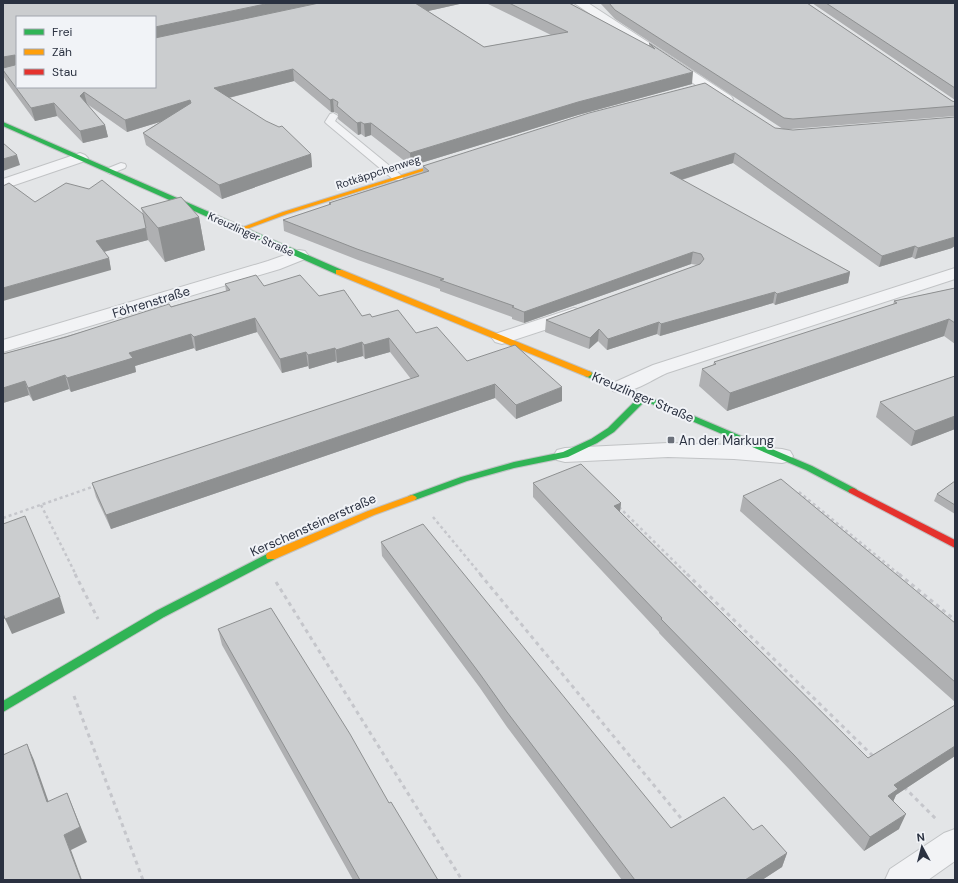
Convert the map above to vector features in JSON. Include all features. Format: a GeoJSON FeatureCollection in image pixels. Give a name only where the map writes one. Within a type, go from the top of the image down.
{"type":"FeatureCollection","features":[{"type":"Feature","properties":{"kind":"street"},"geometry":{"type":"LineString","coordinates":[[582,3],[699,88],[735,105]]}},
{"type":"Feature","properties":{"kind":"street","name":"Kreuzlinger Straße"},"geometry":{"type":"LineString","coordinates":[[3,124],[298,255],[502,338],[810,468],[955,544]]}},
{"type":"Feature","properties":{"kind":"street"},"geometry":{"type":"LineString","coordinates":[[3,184],[80,158]]}},
{"type":"Feature","properties":{"kind":"street","name":"Rotkäppchenweg"},"geometry":{"type":"LineString","coordinates":[[242,229],[459,158]]}},
{"type":"Feature","properties":{"kind":"street","name":"Föhrenstraße"},"geometry":{"type":"LineString","coordinates":[[3,346],[274,265],[298,255]]}},
{"type":"Feature","properties":{"kind":"street"},"geometry":{"type":"LineString","coordinates":[[620,388],[660,369],[955,273]]}},
{"type":"Feature","properties":{"kind":"street"},"geometry":{"type":"LineString","coordinates":[[502,338],[590,308]]}},
{"type":"Feature","properties":{"kind":"street","name":"Kerschensteinerstraße"},"geometry":{"type":"LineString","coordinates":[[3,707],[160,614],[262,560],[332,529],[417,495],[464,479],[514,465],[566,455],[594,441],[611,430],[643,398]]}},
{"type":"Feature","properties":{"kind":"street"},"geometry":{"type":"LineString","coordinates":[[566,455],[668,450],[734,452],[782,456]]}},
{"type":"Feature","properties":{"kind":"street"},"geometry":{"type":"LineString","coordinates":[[900,880],[947,832]]}},
{"type":"Feature","properties":{"kind":"lane"},"geometry":{"type":"LineString","coordinates":[[334,116],[330,122],[398,178]]}},
{"type":"Feature","properties":{"kind":"lane"},"geometry":{"type":"LineString","coordinates":[[110,172],[121,166]]}},
{"type":"Feature","properties":{"kind":"path"},"geometry":{"type":"LineString","coordinates":[[810,468],[793,488],[955,620]]}},
{"type":"Feature","properties":{"kind":"path"},"geometry":{"type":"LineString","coordinates":[[3,518],[99,484]]}},
{"type":"Feature","properties":{"kind":"path"},"geometry":{"type":"LineString","coordinates":[[417,495],[435,519],[686,825]]}},
{"type":"Feature","properties":{"kind":"path"},"geometry":{"type":"LineString","coordinates":[[616,504],[878,761]]}},
{"type":"Feature","properties":{"kind":"path"},"geometry":{"type":"LineString","coordinates":[[41,505],[111,644]]}},
{"type":"Feature","properties":{"kind":"path"},"geometry":{"type":"LineString","coordinates":[[262,560],[462,880]]}},
{"type":"Feature","properties":{"kind":"path"},"geometry":{"type":"LineString","coordinates":[[65,671],[143,880]]}},
{"type":"Feature","properties":{"kind":"path"},"geometry":{"type":"LineString","coordinates":[[900,783],[947,832]]}},
{"type":"Feature","properties":{"kind":"building"},"geometry":{"type":"Polygon","coordinates":[[[3,3],[270,3],[156,27],[156,16],[16,16],[16,88],[3,70],[3,68],[15,65],[15,55],[3,57],[3,3]]]}},
{"type":"Feature","properties":{"kind":"building"},"geometry":{"type":"Polygon","coordinates":[[[319,3],[415,3],[484,47],[568,32],[509,3],[569,3],[655,49],[649,43],[693,72],[578,102],[410,153],[371,123],[357,123],[337,106],[338,102],[333,99],[330,100],[293,69],[214,88],[266,121],[279,127],[282,126],[311,154],[219,185],[143,133],[191,103],[190,100],[125,120],[84,92],[80,96],[105,125],[80,131],[54,103],[31,108],[16,88],[156,88],[156,38],[319,3]]]}},
{"type":"Feature","properties":{"kind":"building"},"geometry":{"type":"Polygon","coordinates":[[[609,3],[807,3],[955,102],[955,106],[793,119],[784,118],[615,10],[609,3]]]}},
{"type":"Feature","properties":{"kind":"building"},"geometry":{"type":"Polygon","coordinates":[[[826,3],[955,3],[955,88],[826,3]]]}},
{"type":"Feature","properties":{"kind":"building"},"geometry":{"type":"Polygon","coordinates":[[[705,83],[775,128],[793,130],[955,117],[955,237],[918,248],[915,246],[882,256],[735,153],[670,173],[850,272],[777,294],[775,292],[661,324],[659,322],[608,339],[599,329],[590,338],[546,320],[700,264],[704,259],[701,254],[693,252],[524,312],[512,307],[514,306],[440,280],[444,279],[357,249],[283,220],[331,204],[329,203],[429,171],[423,166],[589,113],[705,83]]]}},
{"type":"Feature","properties":{"kind":"building"},"geometry":{"type":"Polygon","coordinates":[[[3,143],[17,155],[3,159],[3,143]]]}},
{"type":"Feature","properties":{"kind":"building"},"geometry":{"type":"Polygon","coordinates":[[[102,180],[143,214],[146,228],[96,241],[109,258],[3,288],[3,186],[9,183],[35,202],[66,183],[89,189],[102,180]]]}},
{"type":"Feature","properties":{"kind":"building"},"geometry":{"type":"Polygon","coordinates":[[[181,197],[199,217],[158,228],[141,208],[181,197]]]}},
{"type":"Feature","properties":{"kind":"building"},"geometry":{"type":"Polygon","coordinates":[[[256,275],[264,286],[300,275],[319,296],[344,290],[362,316],[370,314],[372,317],[398,310],[416,333],[437,327],[467,361],[515,345],[562,387],[516,405],[495,384],[106,515],[92,483],[419,376],[389,338],[364,345],[362,342],[336,350],[335,348],[308,355],[306,352],[280,359],[255,318],[194,337],[191,334],[129,353],[133,358],[67,378],[65,375],[28,388],[25,381],[3,388],[3,354],[66,337],[169,304],[171,307],[230,290],[225,284],[256,275]]]}},
{"type":"Feature","properties":{"kind":"building"},"geometry":{"type":"Polygon","coordinates":[[[955,288],[955,323],[949,319],[730,393],[702,369],[716,364],[714,362],[897,303],[894,301],[955,288]]]}},
{"type":"Feature","properties":{"kind":"building"},"geometry":{"type":"Polygon","coordinates":[[[955,376],[955,416],[915,431],[880,402],[955,376]]]}},
{"type":"Feature","properties":{"kind":"building"},"geometry":{"type":"Polygon","coordinates":[[[581,464],[621,503],[614,506],[868,758],[955,705],[955,746],[894,785],[898,789],[888,796],[906,814],[870,837],[794,755],[661,619],[662,618],[533,483],[581,464]]]}},
{"type":"Feature","properties":{"kind":"building"},"geometry":{"type":"Polygon","coordinates":[[[781,479],[955,623],[955,682],[743,496],[781,479]]]}},
{"type":"Feature","properties":{"kind":"building"},"geometry":{"type":"Polygon","coordinates":[[[955,481],[955,505],[937,494],[955,481]]]}},
{"type":"Feature","properties":{"kind":"building"},"geometry":{"type":"Polygon","coordinates":[[[25,516],[60,597],[5,619],[3,613],[3,524],[25,516]]]}},
{"type":"Feature","properties":{"kind":"building"},"geometry":{"type":"Polygon","coordinates":[[[423,524],[671,828],[724,797],[753,830],[762,825],[787,853],[745,880],[635,880],[507,712],[381,542],[423,524]]]}},
{"type":"Feature","properties":{"kind":"building"},"geometry":{"type":"Polygon","coordinates":[[[271,608],[350,734],[389,803],[391,802],[438,880],[360,880],[218,629],[271,608]]]}},
{"type":"Feature","properties":{"kind":"building"},"geometry":{"type":"Polygon","coordinates":[[[27,744],[47,802],[67,793],[80,827],[64,835],[81,880],[3,880],[3,755],[27,744]]]}},
{"type":"Feature","properties":{"kind":"traffic: fast"},"geometry":{"type":"LineString","coordinates":[[3,124],[339,272]]}},
{"type":"Feature","properties":{"kind":"traffic: fast"},"geometry":{"type":"LineString","coordinates":[[588,374],[809,468],[853,491]]}},
{"type":"Feature","properties":{"kind":"traffic: fast"},"geometry":{"type":"LineString","coordinates":[[412,498],[464,479],[514,465],[565,455],[594,441],[611,430],[643,398]]}},
{"type":"Feature","properties":{"kind":"traffic: fast"},"geometry":{"type":"LineString","coordinates":[[3,707],[160,614],[271,556]]}},
{"type":"Feature","properties":{"kind":"traffic: slow"},"geometry":{"type":"LineString","coordinates":[[242,229],[285,213],[452,161]]}},
{"type":"Feature","properties":{"kind":"traffic: slow"},"geometry":{"type":"LineString","coordinates":[[339,272],[588,374]]}},
{"type":"Feature","properties":{"kind":"traffic: slow"},"geometry":{"type":"LineString","coordinates":[[271,556],[371,513],[412,498]]}},
{"type":"Feature","properties":{"kind":"traffic: jam"},"geometry":{"type":"LineString","coordinates":[[853,491],[955,544]]}},
{"type":"Feature","properties":{"kind":"place","name":"An der Markung"},"geometry":{"type":"Point","coordinates":[671,440]}}]}
